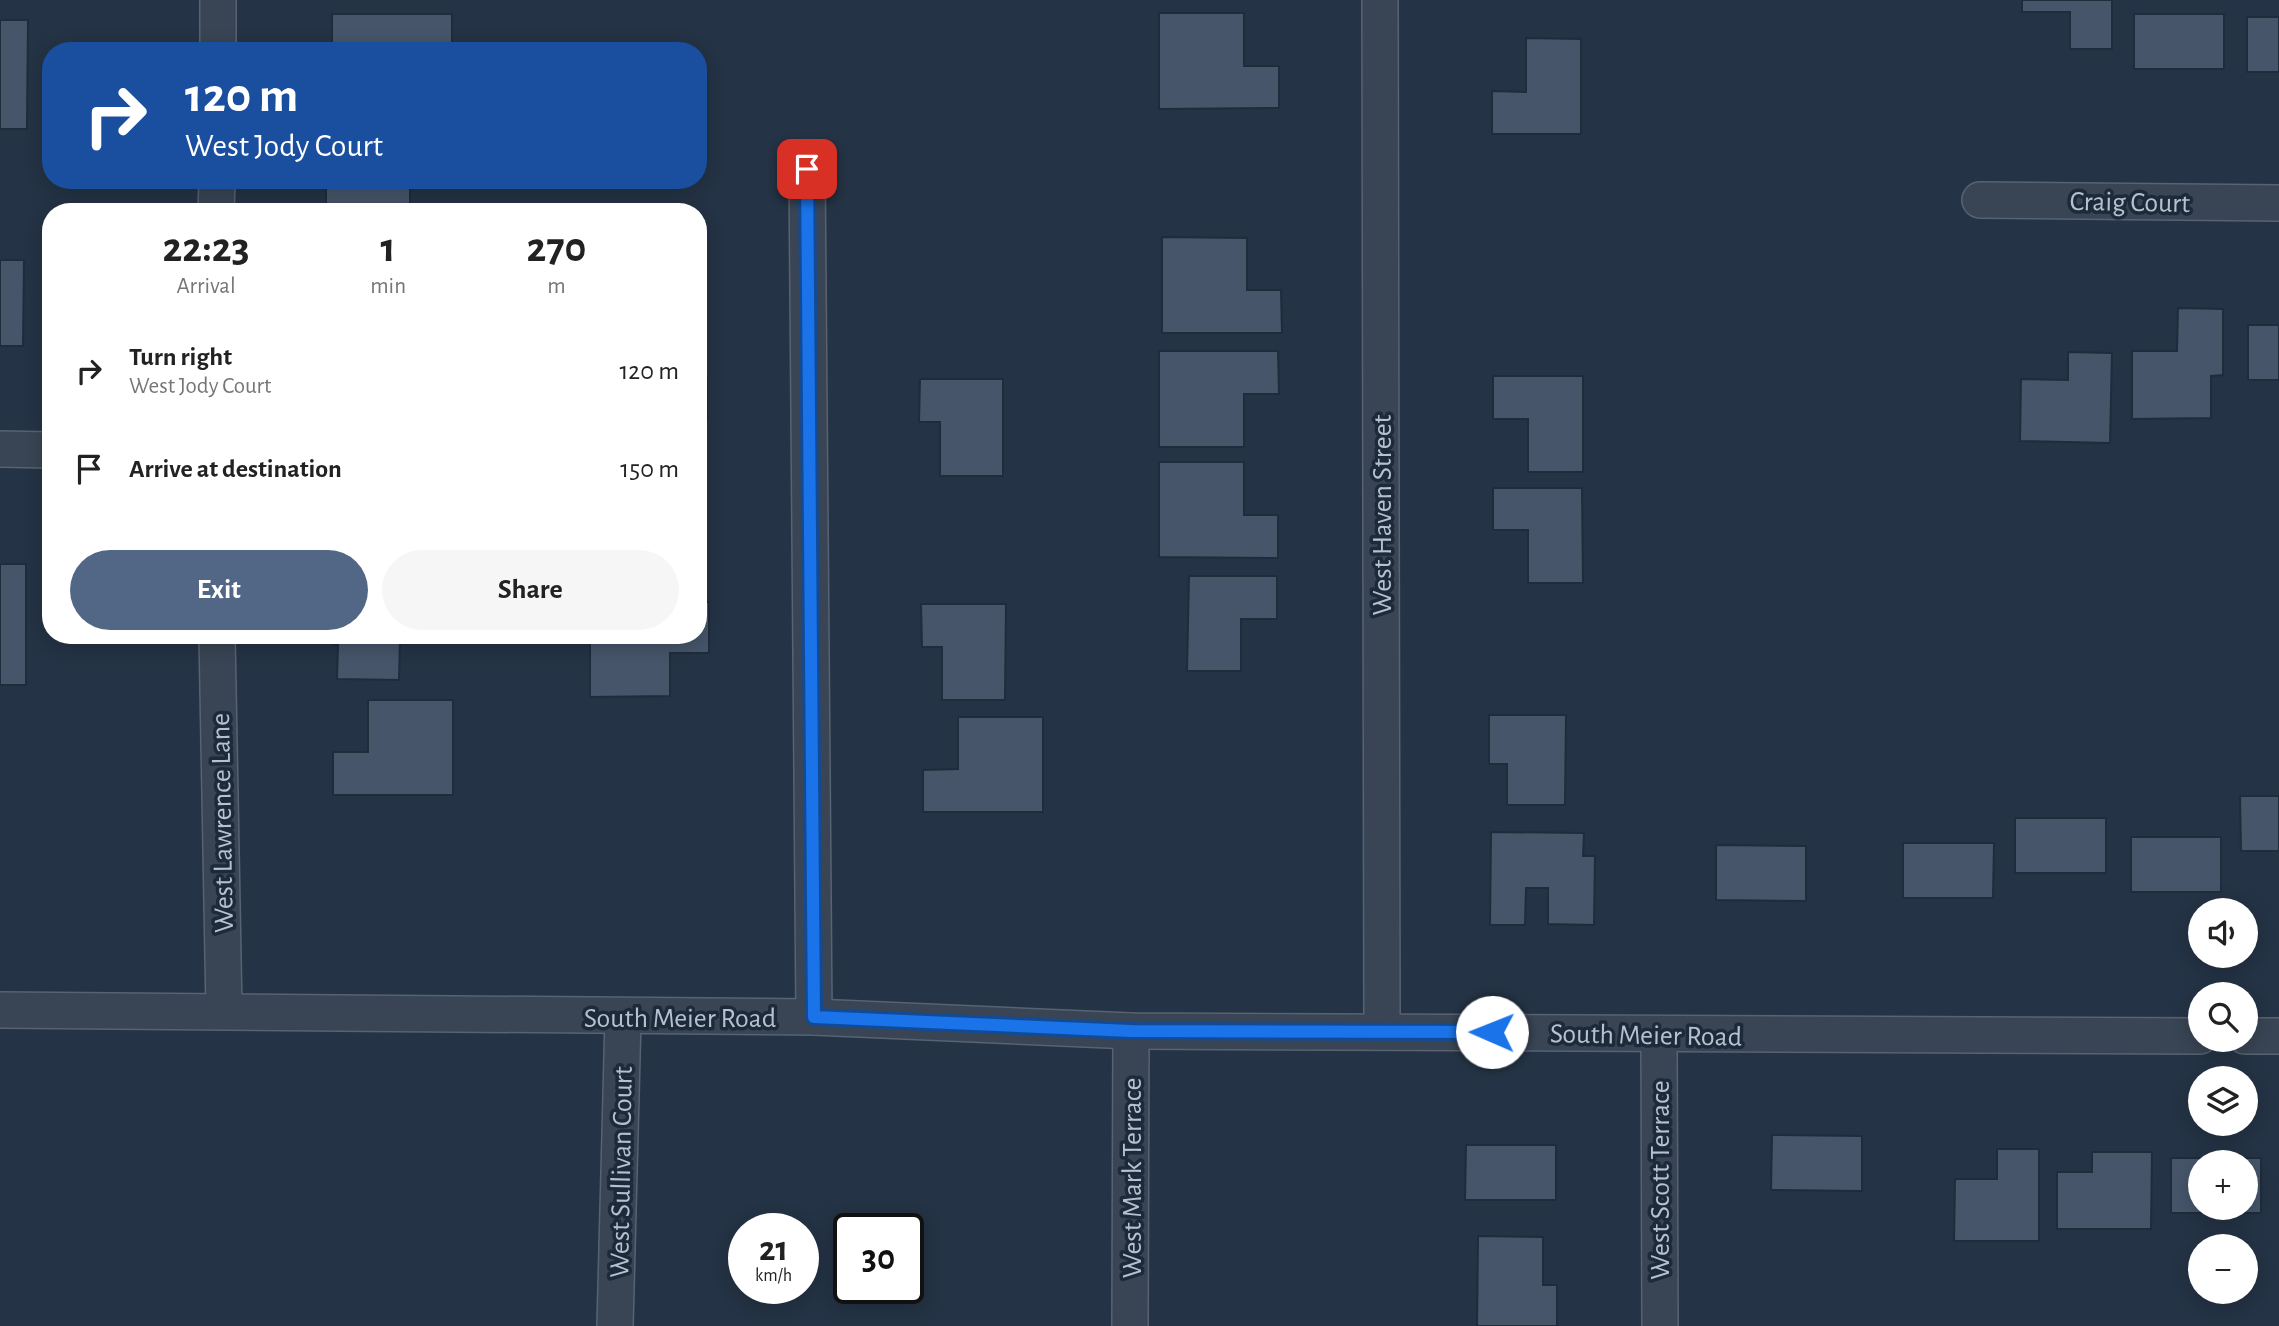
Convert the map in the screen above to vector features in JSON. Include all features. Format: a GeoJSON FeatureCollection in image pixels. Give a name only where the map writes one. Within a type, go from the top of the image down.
{"type":"FeatureCollection","features":[{"type":"Feature","properties":{"kind":"street"},"geometry":{"type":"LineString","coordinates":[[218,0],[218,42]]}},
{"type":"Feature","properties":{"kind":"street","name":"West Haven Street"},"geometry":{"type":"LineString","coordinates":[[1380,0],[1382,1030]]}},
{"type":"Feature","properties":{"kind":"street"},"geometry":{"type":"LineString","coordinates":[[807,169],[814,1017]]}},
{"type":"Feature","properties":{"kind":"street","name":"Craig Court"},"geometry":{"type":"LineString","coordinates":[[1980,200],[2279,203]]}},
{"type":"Feature","properties":{"kind":"street"},"geometry":{"type":"LineString","coordinates":[[0,449],[42,450]]}},
{"type":"Feature","properties":{"kind":"street","name":"West Lawrence Lane"},"geometry":{"type":"LineString","coordinates":[[217,644],[224,1011]]}},
{"type":"Feature","properties":{"kind":"street","name":"South Meier Road"},"geometry":{"type":"LineString","coordinates":[[0,1010],[623,1018],[814,1017],[1131,1031],[1382,1030],[1658,1035],[2188,1036]]}},
{"type":"Feature","properties":{"kind":"street","name":"West Sullivan Court"},"geometry":{"type":"LineString","coordinates":[[615,1326],[623,1018]]}},
{"type":"Feature","properties":{"kind":"street","name":"West Mark Terrace"},"geometry":{"type":"LineString","coordinates":[[1130,1326],[1131,1031]]}},
{"type":"Feature","properties":{"kind":"street","name":"West Scott Terrace"},"geometry":{"type":"LineString","coordinates":[[1658,1035],[1660,1326]]}},
{"type":"Feature","properties":{"kind":"street"},"geometry":{"type":"LineString","coordinates":[[2258,1036],[2279,1036]]}},
{"type":"Feature","properties":{"kind":"building"},"geometry":{"type":"Polygon","coordinates":[[[2022,0],[2112,0],[2112,49],[2070,49],[2070,12],[2022,12],[2022,0]]]}},
{"type":"Feature","properties":{"kind":"building"},"geometry":{"type":"Polygon","coordinates":[[[1159,13],[1244,13],[1244,66],[1279,66],[1279,108],[1159,109],[1159,13]]]}},
{"type":"Feature","properties":{"kind":"building"},"geometry":{"type":"Polygon","coordinates":[[[332,14],[452,14],[452,42],[332,42],[332,14]]]}},
{"type":"Feature","properties":{"kind":"building"},"geometry":{"type":"Polygon","coordinates":[[[2134,14],[2224,14],[2224,69],[2134,69],[2134,14]]]}},
{"type":"Feature","properties":{"kind":"building"},"geometry":{"type":"Polygon","coordinates":[[[2247,17],[2279,17],[2279,72],[2247,72],[2247,17]]]}},
{"type":"Feature","properties":{"kind":"building"},"geometry":{"type":"Polygon","coordinates":[[[0,20],[28,20],[27,129],[0,129],[0,20]]]}},
{"type":"Feature","properties":{"kind":"building"},"geometry":{"type":"Polygon","coordinates":[[[1526,38],[1581,39],[1581,134],[1492,134],[1492,91],[1526,92],[1526,38]]]}},
{"type":"Feature","properties":{"kind":"building"},"geometry":{"type":"Polygon","coordinates":[[[326,189],[410,189],[410,203],[326,203],[326,189]]]}},
{"type":"Feature","properties":{"kind":"building"},"geometry":{"type":"Polygon","coordinates":[[[1162,237],[1247,238],[1247,290],[1281,290],[1282,333],[1162,333],[1162,237]]]}},
{"type":"Feature","properties":{"kind":"building"},"geometry":{"type":"Polygon","coordinates":[[[0,260],[24,260],[23,346],[0,346],[0,260]]]}},
{"type":"Feature","properties":{"kind":"building"},"geometry":{"type":"Polygon","coordinates":[[[2178,308],[2223,309],[2223,375],[2211,376],[2211,418],[2132,419],[2132,351],[2177,351],[2178,308]]]}},
{"type":"Feature","properties":{"kind":"building"},"geometry":{"type":"Polygon","coordinates":[[[2248,325],[2279,325],[2279,380],[2248,380],[2248,325]]]}},
{"type":"Feature","properties":{"kind":"building"},"geometry":{"type":"Polygon","coordinates":[[[1159,351],[1278,351],[1279,394],[1244,394],[1244,447],[1159,447],[1159,351]]]}},
{"type":"Feature","properties":{"kind":"building"},"geometry":{"type":"Polygon","coordinates":[[[2068,352],[2112,353],[2110,443],[2020,441],[2021,379],[2068,380],[2068,352]]]}},
{"type":"Feature","properties":{"kind":"building"},"geometry":{"type":"Polygon","coordinates":[[[1493,376],[1583,376],[1583,472],[1528,472],[1528,419],[1493,419],[1493,376]]]}},
{"type":"Feature","properties":{"kind":"building"},"geometry":{"type":"Polygon","coordinates":[[[920,379],[1003,379],[1003,476],[940,476],[940,422],[919,422],[920,379]]]}},
{"type":"Feature","properties":{"kind":"building"},"geometry":{"type":"Polygon","coordinates":[[[1159,462],[1244,462],[1244,515],[1278,515],[1278,558],[1159,557],[1159,462]]]}},
{"type":"Feature","properties":{"kind":"building"},"geometry":{"type":"Polygon","coordinates":[[[1493,488],[1582,488],[1583,583],[1528,583],[1528,530],[1493,530],[1493,488]]]}},
{"type":"Feature","properties":{"kind":"building"},"geometry":{"type":"Polygon","coordinates":[[[0,564],[26,564],[26,685],[0,685],[0,564]]]}},
{"type":"Feature","properties":{"kind":"building"},"geometry":{"type":"Polygon","coordinates":[[[1189,576],[1277,576],[1277,619],[1241,619],[1241,671],[1187,671],[1189,576]]]}},
{"type":"Feature","properties":{"kind":"building"},"geometry":{"type":"Polygon","coordinates":[[[709,602],[709,653],[670,653],[670,696],[590,697],[590,644],[707,644],[709,602]]]}},
{"type":"Feature","properties":{"kind":"building"},"geometry":{"type":"Polygon","coordinates":[[[921,604],[1006,604],[1005,700],[942,700],[942,647],[922,647],[921,604]]]}},
{"type":"Feature","properties":{"kind":"building"},"geometry":{"type":"Polygon","coordinates":[[[400,644],[399,680],[337,679],[338,645],[333,645],[400,644]]]}},
{"type":"Feature","properties":{"kind":"building"},"geometry":{"type":"Polygon","coordinates":[[[368,700],[453,700],[453,795],[333,795],[333,752],[368,752],[368,700]]]}},
{"type":"Feature","properties":{"kind":"building"},"geometry":{"type":"Polygon","coordinates":[[[1489,715],[1566,715],[1565,805],[1507,805],[1507,764],[1489,764],[1489,715]]]}},
{"type":"Feature","properties":{"kind":"building"},"geometry":{"type":"Polygon","coordinates":[[[958,717],[1043,717],[1043,812],[923,812],[923,770],[958,769],[958,717]]]}},
{"type":"Feature","properties":{"kind":"building"},"geometry":{"type":"Polygon","coordinates":[[[2240,796],[2279,796],[2279,851],[2241,851],[2240,796]]]}},
{"type":"Feature","properties":{"kind":"building"},"geometry":{"type":"Polygon","coordinates":[[[2015,818],[2106,818],[2106,873],[2015,873],[2015,818]]]}},
{"type":"Feature","properties":{"kind":"building"},"geometry":{"type":"Polygon","coordinates":[[[1491,832],[1584,833],[1583,856],[1595,856],[1594,925],[1548,924],[1548,888],[1526,888],[1525,925],[1490,925],[1491,832]]]}},
{"type":"Feature","properties":{"kind":"building"},"geometry":{"type":"Polygon","coordinates":[[[2131,837],[2221,837],[2221,892],[2131,892],[2131,837]]]}},
{"type":"Feature","properties":{"kind":"building"},"geometry":{"type":"Polygon","coordinates":[[[1903,843],[1994,843],[1993,898],[1903,898],[1903,843]]]}},
{"type":"Feature","properties":{"kind":"building"},"geometry":{"type":"Polygon","coordinates":[[[1716,845],[1806,846],[1806,901],[1716,900],[1716,845]]]}},
{"type":"Feature","properties":{"kind":"building"},"geometry":{"type":"Polygon","coordinates":[[[1772,1135],[1862,1136],[1862,1191],[1771,1190],[1772,1135]]]}},
{"type":"Feature","properties":{"kind":"building"},"geometry":{"type":"Polygon","coordinates":[[[1466,1145],[1556,1145],[1556,1200],[1465,1200],[1466,1145]]]}},
{"type":"Feature","properties":{"kind":"building"},"geometry":{"type":"Polygon","coordinates":[[[1997,1149],[2039,1149],[2039,1241],[1954,1241],[1955,1179],[1997,1179],[1997,1149]]]}},
{"type":"Feature","properties":{"kind":"building"},"geometry":{"type":"Polygon","coordinates":[[[2092,1152],[2152,1152],[2151,1229],[2057,1229],[2057,1172],[2092,1172],[2092,1152]]]}},
{"type":"Feature","properties":{"kind":"building"},"geometry":{"type":"Polygon","coordinates":[[[2171,1158],[2188,1158],[2188,1213],[2171,1213],[2171,1158]]]}},
{"type":"Feature","properties":{"kind":"building"},"geometry":{"type":"Polygon","coordinates":[[[2258,1158],[2261,1158],[2261,1213],[2258,1213],[2258,1158]]]}},
{"type":"Feature","properties":{"kind":"building"},"geometry":{"type":"Polygon","coordinates":[[[1478,1236],[1543,1237],[1543,1285],[1557,1285],[1557,1326],[1477,1326],[1478,1236]]]}},
{"type":"Feature","properties":{"kind":"route"},"geometry":{"type":"LineString","coordinates":[[807,169],[814,1017],[1131,1031],[1492,1032]]}}]}
